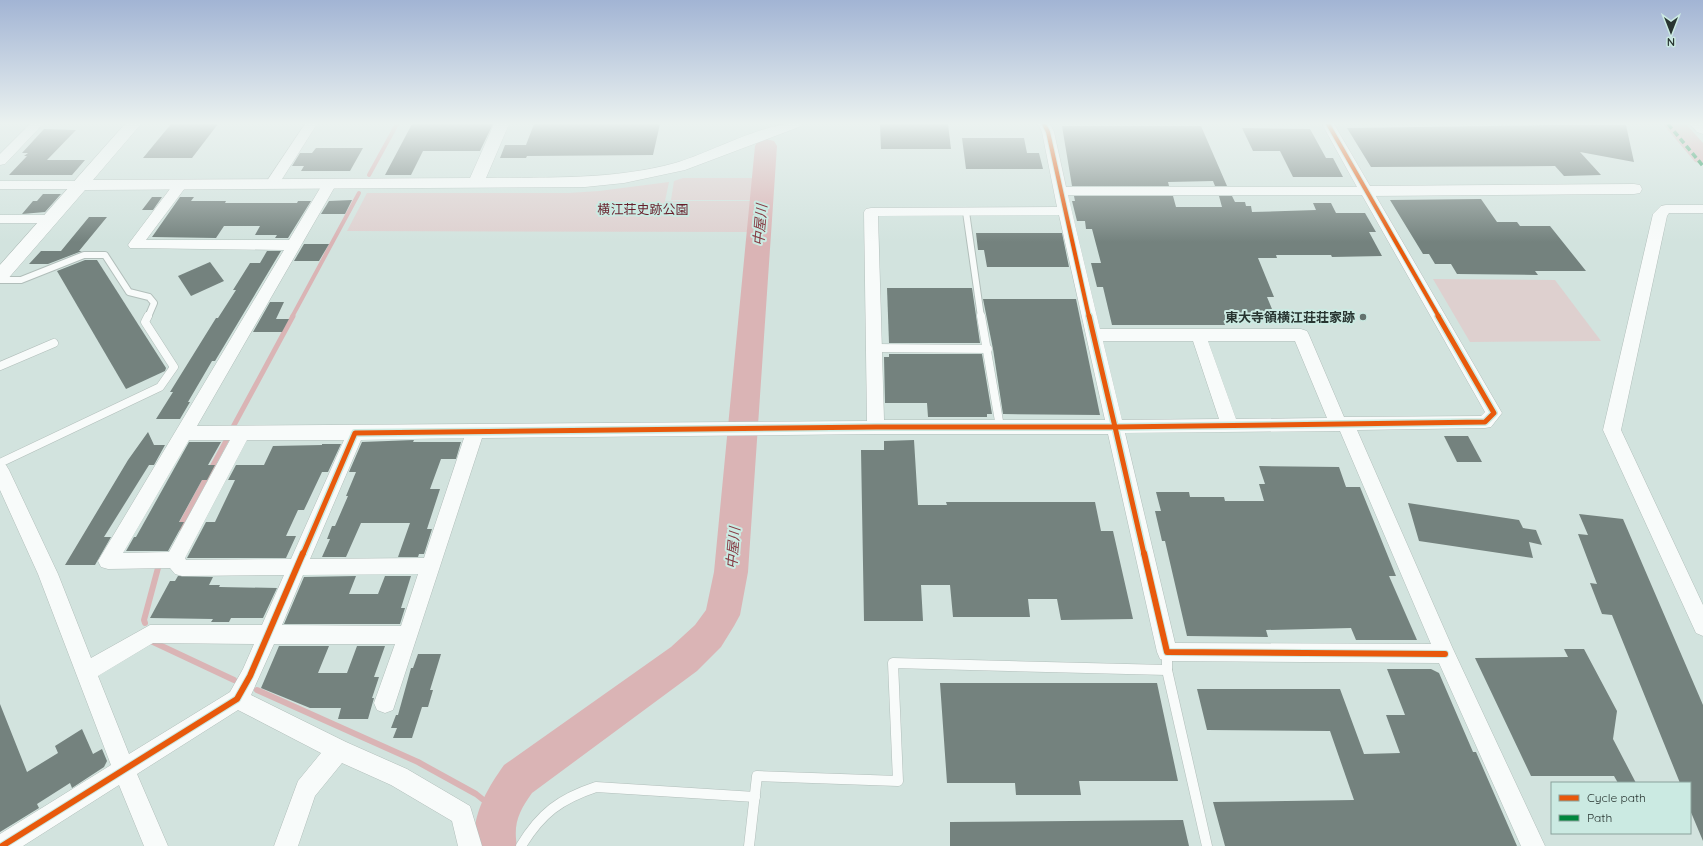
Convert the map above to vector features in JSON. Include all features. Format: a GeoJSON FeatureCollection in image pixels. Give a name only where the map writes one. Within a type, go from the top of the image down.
{"type":"FeatureCollection","features":[{"type":"Feature","properties":{"kind":"street"},"geometry":{"type":"LineString","coordinates":[[0,279],[99,163]]}},
{"type":"Feature","properties":{"kind":"street"},"geometry":{"type":"LineString","coordinates":[[272,184],[286,163]]}},
{"type":"Feature","properties":{"kind":"street"},"geometry":{"type":"LineString","coordinates":[[476,183],[484,163]]}},
{"type":"Feature","properties":{"kind":"street"},"geometry":{"type":"LineString","coordinates":[[0,185],[585,182],[652,174],[690,163]]}},
{"type":"Feature","properties":{"kind":"street"},"geometry":{"type":"LineString","coordinates":[[1054,163],[1167,661],[1445,654]]}},
{"type":"Feature","properties":{"kind":"street"},"geometry":{"type":"LineString","coordinates":[[184,433],[475,432],[876,427],[1115,427],[1485,422],[1494,413],[1351,163]]}},
{"type":"Feature","properties":{"kind":"street"},"geometry":{"type":"LineString","coordinates":[[181,184],[135,245],[295,245]]}},
{"type":"Feature","properties":{"kind":"street"},"geometry":{"type":"LineString","coordinates":[[330,184],[108,561],[174,560],[182,568],[431,566]]}},
{"type":"Feature","properties":{"kind":"street"},"geometry":{"type":"LineString","coordinates":[[1060,191],[1634,189]]}},
{"type":"Feature","properties":{"kind":"street"},"geometry":{"type":"LineString","coordinates":[[1703,209],[1666,209],[1660,214],[1612,430],[1703,627]]}},
{"type":"Feature","properties":{"kind":"street"},"geometry":{"type":"LineString","coordinates":[[876,427],[871,212],[1065,211]]}},
{"type":"Feature","properties":{"kind":"street"},"geometry":{"type":"LineString","coordinates":[[0,219],[51,219]]}},
{"type":"Feature","properties":{"kind":"street"},"geometry":{"type":"LineString","coordinates":[[1094,335],[1301,335],[1533,846]]}},
{"type":"Feature","properties":{"kind":"street"},"geometry":{"type":"LineString","coordinates":[[1199,336],[1230,426]]}},
{"type":"Feature","properties":{"kind":"street"},"geometry":{"type":"LineString","coordinates":[[385,703],[475,432]]}},
{"type":"Feature","properties":{"kind":"street"},"geometry":{"type":"LineString","coordinates":[[174,560],[242,433]]}},
{"type":"Feature","properties":{"kind":"street"},"geometry":{"type":"LineString","coordinates":[[2,846],[237,699],[250,676],[354,433]]}},
{"type":"Feature","properties":{"kind":"street"},"geometry":{"type":"LineString","coordinates":[[0,470],[6,501],[48,574],[124,770],[156,846]]}},
{"type":"Feature","properties":{"kind":"street"},"geometry":{"type":"LineString","coordinates":[[86,672],[150,634],[267,636],[408,635]]}},
{"type":"Feature","properties":{"kind":"street"},"geometry":{"type":"LineString","coordinates":[[237,699],[338,750],[399,777],[462,814],[470,846]]}},
{"type":"Feature","properties":{"kind":"street"},"geometry":{"type":"LineString","coordinates":[[286,846],[306,789],[338,750]]}},
{"type":"Feature","properties":{"kind":"lane"},"geometry":{"type":"LineString","coordinates":[[966,212],[984,338],[988,349],[1000,427]]}},
{"type":"Feature","properties":{"kind":"lane"},"geometry":{"type":"LineString","coordinates":[[0,279],[21,280],[84,255],[105,255],[129,292],[149,297],[154,303],[145,322],[174,367],[160,387],[0,463]]}},
{"type":"Feature","properties":{"kind":"lane"},"geometry":{"type":"LineString","coordinates":[[0,366],[54,343]]}},
{"type":"Feature","properties":{"kind":"lane"},"geometry":{"type":"LineString","coordinates":[[875,348],[988,349]]}},
{"type":"Feature","properties":{"kind":"lane"},"geometry":{"type":"LineString","coordinates":[[749,846],[757,776],[898,781],[893,663],[1167,661],[1207,846]]}},
{"type":"Feature","properties":{"kind":"lane"},"geometry":{"type":"LineString","coordinates":[[521,846],[537,822],[551,809],[574,794],[596,787],[755,797]]}},
{"type":"Feature","properties":{"kind":"green space"},"geometry":{"type":"Polygon","coordinates":[[[683,178],[754,178],[752,200],[671,200],[674,181],[683,178]]]}},
{"type":"Feature","properties":{"kind":"green space","name":"横江荘史跡公園"},"geometry":{"type":"Polygon","coordinates":[[[669,182],[665,201],[752,201],[749,232],[347,231],[367,193],[569,193],[599,191],[669,182]]]}},
{"type":"Feature","properties":{"kind":"green space"},"geometry":{"type":"Polygon","coordinates":[[[1433,279],[1555,280],[1601,341],[1470,342],[1433,279]]]}},
{"type":"Feature","properties":{"kind":"building"},"geometry":{"type":"Polygon","coordinates":[[[20,163],[82,163],[72,175],[9,175],[20,163]]]}},
{"type":"Feature","properties":{"kind":"building"},"geometry":{"type":"Polygon","coordinates":[[[294,163],[354,163],[350,171],[301,171],[304,166],[292,166],[294,163]]]}},
{"type":"Feature","properties":{"kind":"building"},"geometry":{"type":"Polygon","coordinates":[[[391,163],[417,163],[411,175],[385,175],[391,163]]]}},
{"type":"Feature","properties":{"kind":"building"},"geometry":{"type":"Polygon","coordinates":[[[965,163],[1042,163],[1043,169],[966,169],[965,163]]]}},
{"type":"Feature","properties":{"kind":"building"},"geometry":{"type":"Polygon","coordinates":[[[1068,163],[1217,163],[1227,186],[1215,186],[1213,181],[1168,182],[1169,186],[1072,186],[1068,163]]]}},
{"type":"Feature","properties":{"kind":"building"},"geometry":{"type":"Polygon","coordinates":[[[1286,163],[1336,163],[1343,177],[1293,177],[1286,163]]]}},
{"type":"Feature","properties":{"kind":"building"},"geometry":{"type":"Polygon","coordinates":[[[1369,163],[1590,163],[1601,175],[1564,176],[1555,166],[1371,167],[1369,163]]]}},
{"type":"Feature","properties":{"kind":"building"},"geometry":{"type":"Polygon","coordinates":[[[43,194],[61,194],[45,212],[22,214],[33,201],[37,201],[43,194]]]}},
{"type":"Feature","properties":{"kind":"building"},"geometry":{"type":"Polygon","coordinates":[[[1074,196],[1173,196],[1176,207],[1222,207],[1219,196],[1232,196],[1235,202],[1245,202],[1246,206],[1251,206],[1252,212],[1316,210],[1313,203],[1331,203],[1336,213],[1365,213],[1376,232],[1369,232],[1382,256],[1332,257],[1331,255],[1276,255],[1277,258],[1258,258],[1274,297],[1267,297],[1277,321],[1224,321],[1225,325],[1112,325],[1103,287],[1097,287],[1091,263],[1101,263],[1092,229],[1086,229],[1085,221],[1077,221],[1072,201],[1075,201],[1074,196]]]}},
{"type":"Feature","properties":{"kind":"building"},"geometry":{"type":"Polygon","coordinates":[[[152,197],[162,197],[153,210],[142,210],[152,197]]]}},
{"type":"Feature","properties":{"kind":"building"},"geometry":{"type":"Polygon","coordinates":[[[180,197],[194,197],[191,201],[226,201],[225,203],[297,203],[298,201],[311,201],[288,238],[275,238],[277,235],[255,235],[260,226],[224,226],[216,238],[152,237],[180,197]]]}},
{"type":"Feature","properties":{"kind":"building"},"geometry":{"type":"Polygon","coordinates":[[[1481,199],[1497,222],[1517,222],[1520,226],[1550,226],[1586,271],[1535,271],[1538,275],[1457,274],[1451,264],[1435,264],[1429,254],[1423,254],[1390,200],[1481,199]]]}},
{"type":"Feature","properties":{"kind":"building"},"geometry":{"type":"Polygon","coordinates":[[[352,200],[345,214],[321,214],[329,201],[352,200]]]}},
{"type":"Feature","properties":{"kind":"building"},"geometry":{"type":"Polygon","coordinates":[[[89,217],[107,217],[79,251],[82,251],[48,264],[29,264],[41,251],[61,251],[89,217]]]}},
{"type":"Feature","properties":{"kind":"building"},"geometry":{"type":"Polygon","coordinates":[[[976,233],[1062,233],[1069,267],[987,267],[984,250],[978,250],[976,233]]]}},
{"type":"Feature","properties":{"kind":"building"},"geometry":{"type":"Polygon","coordinates":[[[304,244],[329,244],[319,261],[294,261],[304,244]]]}},
{"type":"Feature","properties":{"kind":"building"},"geometry":{"type":"Polygon","coordinates":[[[267,251],[281,251],[215,361],[212,361],[188,402],[190,402],[180,419],[156,419],[173,392],[170,392],[216,318],[218,318],[236,290],[233,290],[250,263],[260,263],[267,251]]]}},
{"type":"Feature","properties":{"kind":"building"},"geometry":{"type":"Polygon","coordinates":[[[85,260],[97,260],[166,368],[165,371],[126,389],[57,271],[85,260]]]}},
{"type":"Feature","properties":{"kind":"building"},"geometry":{"type":"Polygon","coordinates":[[[210,262],[224,281],[191,296],[178,276],[210,262]]]}},
{"type":"Feature","properties":{"kind":"building"},"geometry":{"type":"Polygon","coordinates":[[[887,288],[972,288],[980,343],[889,343],[887,288]]]}},
{"type":"Feature","properties":{"kind":"building"},"geometry":{"type":"Polygon","coordinates":[[[983,299],[1076,299],[1100,415],[1003,414],[993,349],[983,299]]]}},
{"type":"Feature","properties":{"kind":"building"},"geometry":{"type":"Polygon","coordinates":[[[270,302],[284,302],[276,319],[289,319],[282,332],[253,332],[270,302]]]}},
{"type":"Feature","properties":{"kind":"building"},"geometry":{"type":"Polygon","coordinates":[[[889,354],[982,354],[992,414],[987,414],[987,417],[928,417],[927,403],[885,403],[884,357],[889,357],[889,354]]]}},
{"type":"Feature","properties":{"kind":"building"},"geometry":{"type":"Polygon","coordinates":[[[148,432],[154,445],[165,445],[154,465],[149,465],[104,537],[111,537],[95,565],[65,565],[128,460],[148,432]]]}},
{"type":"Feature","properties":{"kind":"building"},"geometry":{"type":"Polygon","coordinates":[[[1444,436],[1468,436],[1482,462],[1457,462],[1444,436]]]}},
{"type":"Feature","properties":{"kind":"building"},"geometry":{"type":"Polygon","coordinates":[[[414,440],[413,442],[461,442],[456,459],[441,459],[430,489],[440,489],[427,529],[432,529],[424,554],[419,554],[418,557],[398,557],[410,523],[361,523],[346,557],[322,557],[330,539],[327,539],[332,526],[335,526],[348,496],[346,496],[356,472],[349,472],[362,442],[414,440]]]}},
{"type":"Feature","properties":{"kind":"building"},"geometry":{"type":"Polygon","coordinates":[[[914,440],[918,505],[947,505],[946,502],[1095,502],[1101,531],[1113,531],[1133,619],[1061,620],[1057,599],[1028,599],[1030,617],[953,617],[950,585],[921,585],[923,621],[864,621],[861,450],[884,450],[884,441],[914,440]]]}},
{"type":"Feature","properties":{"kind":"building"},"geometry":{"type":"Polygon","coordinates":[[[189,442],[221,442],[208,465],[215,465],[207,480],[202,480],[179,522],[184,522],[168,551],[126,551],[134,537],[136,537],[189,442]]]}},
{"type":"Feature","properties":{"kind":"building"},"geometry":{"type":"Polygon","coordinates":[[[341,444],[328,472],[322,472],[304,510],[298,510],[286,536],[296,536],[286,558],[187,558],[206,522],[215,522],[235,480],[228,480],[236,465],[264,465],[273,446],[341,444]]]}},
{"type":"Feature","properties":{"kind":"building"},"geometry":{"type":"Polygon","coordinates":[[[1259,466],[1339,467],[1346,487],[1360,487],[1396,576],[1389,576],[1417,640],[1356,640],[1351,628],[1266,630],[1268,637],[1187,636],[1165,541],[1162,541],[1155,511],[1161,511],[1156,492],[1189,492],[1190,497],[1224,497],[1225,501],[1264,501],[1259,484],[1265,484],[1259,466]]]}},
{"type":"Feature","properties":{"kind":"building"},"geometry":{"type":"Polygon","coordinates":[[[1408,503],[1519,520],[1523,528],[1536,530],[1542,545],[1529,542],[1533,558],[1419,541],[1408,503]]]}},
{"type":"Feature","properties":{"kind":"building"},"geometry":{"type":"Polygon","coordinates":[[[1579,514],[1623,519],[1703,705],[1703,841],[1691,812],[1691,782],[1680,782],[1612,615],[1602,614],[1590,583],[1597,584],[1578,534],[1588,535],[1579,514]]]}},
{"type":"Feature","properties":{"kind":"building"},"geometry":{"type":"Polygon","coordinates":[[[178,576],[213,577],[209,585],[220,585],[219,587],[277,588],[263,618],[231,618],[229,622],[211,622],[213,619],[150,618],[170,581],[175,581],[178,576]]]}},
{"type":"Feature","properties":{"kind":"building"},"geometry":{"type":"Polygon","coordinates":[[[356,576],[349,594],[378,594],[385,576],[411,576],[401,608],[405,608],[400,624],[284,624],[304,577],[356,576]]]}},
{"type":"Feature","properties":{"kind":"building"},"geometry":{"type":"Polygon","coordinates":[[[279,646],[329,646],[318,673],[347,673],[357,646],[385,646],[374,677],[379,677],[372,698],[374,698],[368,719],[338,719],[341,708],[310,708],[261,688],[279,646]]]}},
{"type":"Feature","properties":{"kind":"building"},"geometry":{"type":"Polygon","coordinates":[[[1564,649],[1584,649],[1617,711],[1613,739],[1635,782],[1617,782],[1614,776],[1531,776],[1475,658],[1568,657],[1564,649]]]}},
{"type":"Feature","properties":{"kind":"building"},"geometry":{"type":"Polygon","coordinates":[[[418,654],[441,654],[430,690],[433,690],[428,707],[422,707],[412,738],[393,738],[397,728],[391,728],[396,715],[398,715],[411,668],[413,668],[418,654]]]}},
{"type":"Feature","properties":{"kind":"building"},"geometry":{"type":"Polygon","coordinates":[[[1387,669],[1431,669],[1439,673],[1473,752],[1476,752],[1517,846],[1225,846],[1213,802],[1354,800],[1330,731],[1207,730],[1197,689],[1340,689],[1364,754],[1400,753],[1386,715],[1405,715],[1387,669]]]}},
{"type":"Feature","properties":{"kind":"building"},"geometry":{"type":"Polygon","coordinates":[[[940,683],[1157,683],[1178,781],[1079,781],[1081,795],[1016,795],[1015,783],[947,783],[940,683]]]}},
{"type":"Feature","properties":{"kind":"building"},"geometry":{"type":"Polygon","coordinates":[[[0,704],[27,772],[58,753],[55,746],[82,729],[93,754],[102,749],[107,761],[104,767],[72,788],[70,783],[37,804],[39,808],[0,832],[0,704]]]}},
{"type":"Feature","properties":{"kind":"building"},"geometry":{"type":"Polygon","coordinates":[[[1183,820],[1189,846],[950,846],[950,822],[1183,820]]]}},
{"type":"Feature","properties":{"kind":"waterway"},"geometry":{"type":"LineString","coordinates":[[369,175],[375,163]]}},
{"type":"Feature","properties":{"kind":"waterway","name":"中屋川"},"geometry":{"type":"LineString","coordinates":[[496,846],[496,819],[507,794],[518,779],[684,659],[708,636],[722,615],[731,572],[765,163]]}},
{"type":"Feature","properties":{"kind":"waterway"},"geometry":{"type":"LineString","coordinates":[[292,317],[359,193]]}},
{"type":"Feature","properties":{"kind":"waterway"},"geometry":{"type":"LineString","coordinates":[[233,427],[293,316]]}},
{"type":"Feature","properties":{"kind":"waterway"},"geometry":{"type":"LineString","coordinates":[[179,528],[227,439]]}},
{"type":"Feature","properties":{"kind":"waterway"},"geometry":{"type":"LineString","coordinates":[[145,623],[144,620],[158,568]]}},
{"type":"Feature","properties":{"kind":"waterway"},"geometry":{"type":"LineString","coordinates":[[151,641],[234,680]]}},
{"type":"Feature","properties":{"kind":"waterway"},"geometry":{"type":"LineString","coordinates":[[257,690],[418,762],[476,794],[486,802]]}},
{"type":"Feature","properties":{"kind":"waterway","name":"中屋川"},"geometry":{"type":"LineString","coordinates":[[493,810],[497,814]]}},
{"type":"Feature","properties":{"kind":"cycle path"},"geometry":{"type":"LineString","coordinates":[[2,846],[237,699],[250,676],[355,433],[876,427],[1115,427],[1054,163]]}},
{"type":"Feature","properties":{"kind":"cycle path"},"geometry":{"type":"LineString","coordinates":[[1351,163],[1494,413],[1485,422],[1115,427],[1167,652],[1445,654]]}},
{"type":"Feature","properties":{"kind":"place","name":"東大寺領横江荘荘家跡"},"geometry":{"type":"Point","coordinates":[1363,317]}}]}
